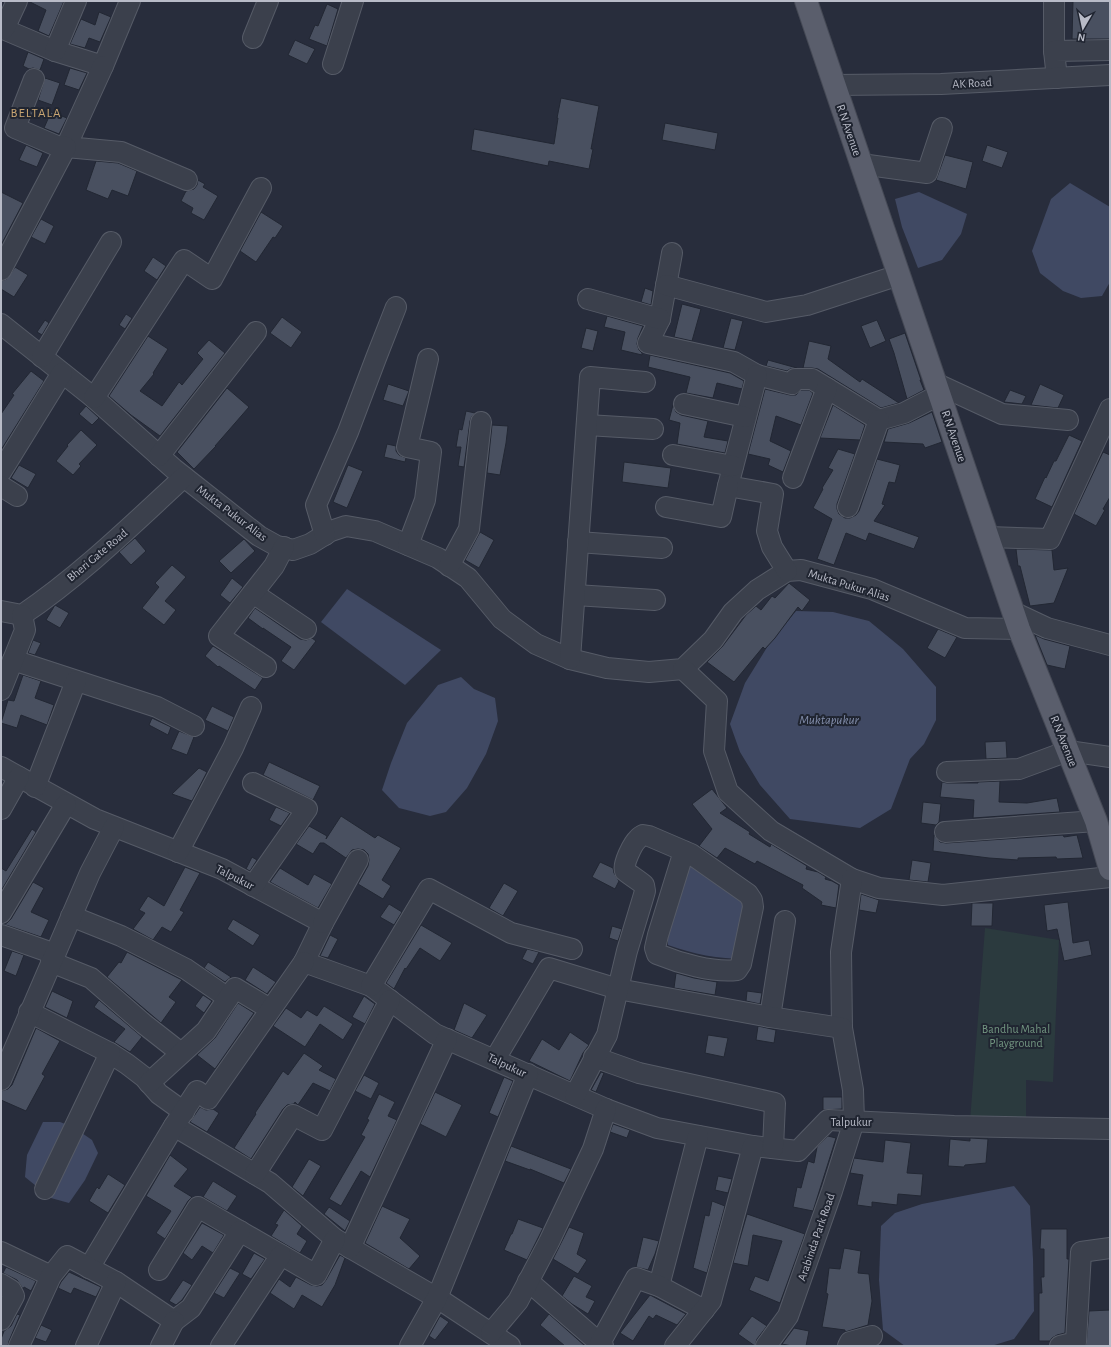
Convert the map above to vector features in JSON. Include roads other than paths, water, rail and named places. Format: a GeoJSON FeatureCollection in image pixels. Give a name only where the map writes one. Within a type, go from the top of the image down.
{"type":"FeatureCollection","features":[{"type":"Feature","properties":{"kind":"main road","name":"R N Avenue"},"geometry":{"type":"LineString","coordinates":[[806,1],[1016,621],[1068,751],[1101,826],[1110,869]]}},
{"type":"Feature","properties":{"kind":"street"},"geometry":{"type":"LineString","coordinates":[[17,1],[2,29],[55,51],[103,66]]}},
{"type":"Feature","properties":{"kind":"street"},"geometry":{"type":"LineString","coordinates":[[55,51],[76,1]]}},
{"type":"Feature","properties":{"kind":"street"},"geometry":{"type":"LineString","coordinates":[[1,270],[66,147],[103,66],[130,1]]}},
{"type":"Feature","properties":{"kind":"street"},"geometry":{"type":"LineString","coordinates":[[253,38],[268,1]]}},
{"type":"Feature","properties":{"kind":"street"},"geometry":{"type":"LineString","coordinates":[[333,64],[353,1]]}},
{"type":"Feature","properties":{"kind":"street"},"geometry":{"type":"LineString","coordinates":[[1054,1],[1054,51],[1057,78]]}},
{"type":"Feature","properties":{"kind":"street"},"geometry":{"type":"LineString","coordinates":[[1054,51],[1110,50]]}},
{"type":"Feature","properties":{"kind":"street","name":"AK Road"},"geometry":{"type":"LineString","coordinates":[[834,86],[941,84],[1110,75]]}},
{"type":"Feature","properties":{"kind":"street"},"geometry":{"type":"LineString","coordinates":[[34,78],[8,125],[56,146],[121,152],[187,180]]}},
{"type":"Feature","properties":{"kind":"street"},"geometry":{"type":"LineString","coordinates":[[861,164],[927,173],[942,128]]}},
{"type":"Feature","properties":{"kind":"street"},"geometry":{"type":"LineString","coordinates":[[94,398],[184,260],[212,278],[261,188]]}},
{"type":"Feature","properties":{"kind":"street"},"geometry":{"type":"LineString","coordinates":[[42,357],[111,242]]}},
{"type":"Feature","properties":{"kind":"street"},"geometry":{"type":"LineString","coordinates":[[672,253],[660,319],[648,343],[734,362],[756,375],[792,384],[795,379],[812,380],[879,420],[904,413],[938,389],[1002,414],[1068,420]]}},
{"type":"Feature","properties":{"kind":"street"},"geometry":{"type":"LineString","coordinates":[[666,285],[766,312],[807,304],[899,275]]}},
{"type":"Feature","properties":{"kind":"street"},"geometry":{"type":"LineString","coordinates":[[588,299],[660,319]]}},
{"type":"Feature","properties":{"kind":"street"},"geometry":{"type":"LineString","coordinates":[[325,535],[316,505],[348,432],[396,307]]}},
{"type":"Feature","properties":{"kind":"street","name":"Mukta Pukur Alias"},"geometry":{"type":"LineString","coordinates":[[1,324],[94,398],[184,477],[259,536],[277,546],[293,550],[310,544],[330,531],[346,526],[375,532],[438,558],[468,578],[502,619],[536,644],[570,659],[607,668],[649,672],[683,669]]}},
{"type":"Feature","properties":{"kind":"street"},"geometry":{"type":"LineString","coordinates":[[159,456],[256,332]]}},
{"type":"Feature","properties":{"kind":"street"},"geometry":{"type":"LineString","coordinates":[[408,545],[425,500],[430,452],[407,447],[428,359]]}},
{"type":"Feature","properties":{"kind":"street"},"geometry":{"type":"LineString","coordinates":[[1,472],[62,373]]}},
{"type":"Feature","properties":{"kind":"street"},"geometry":{"type":"LineString","coordinates":[[666,507],[721,517],[756,375]]}},
{"type":"Feature","properties":{"kind":"street"},"geometry":{"type":"LineString","coordinates":[[570,659],[590,377],[645,382]]}},
{"type":"Feature","properties":{"kind":"street"},"geometry":{"type":"LineString","coordinates":[[793,478],[827,388]]}},
{"type":"Feature","properties":{"kind":"street"},"geometry":{"type":"LineString","coordinates":[[684,404],[745,417]]}},
{"type":"Feature","properties":{"kind":"street"},"geometry":{"type":"LineString","coordinates":[[988,537],[1050,539],[1110,409]]}},
{"type":"Feature","properties":{"kind":"street"},"geometry":{"type":"LineString","coordinates":[[848,507],[879,420]]}},
{"type":"Feature","properties":{"kind":"street"},"geometry":{"type":"LineString","coordinates":[[449,566],[469,529],[481,422]]}},
{"type":"Feature","properties":{"kind":"street"},"geometry":{"type":"LineString","coordinates":[[587,425],[653,429]]}},
{"type":"Feature","properties":{"kind":"street"},"geometry":{"type":"LineString","coordinates":[[673,455],[733,466]]}},
{"type":"Feature","properties":{"kind":"street","name":"Bheri Gate Road"},"geometry":{"type":"LineString","coordinates":[[22,615],[44,600],[111,544],[184,477]]}},
{"type":"Feature","properties":{"kind":"street"},"geometry":{"type":"LineString","coordinates":[[728,486],[773,494],[767,531],[772,547],[787,571],[757,590],[733,612],[713,640],[683,669],[717,701],[714,751],[728,792],[771,831],[852,879],[879,888],[943,895],[1110,877]]}},
{"type":"Feature","properties":{"kind":"street"},"geometry":{"type":"LineString","coordinates":[[578,542],[662,548]]}},
{"type":"Feature","properties":{"kind":"street"},"geometry":{"type":"LineString","coordinates":[[266,667],[219,636],[274,566],[284,547]]}},
{"type":"Feature","properties":{"kind":"street","name":"Mukta Pukur Alias"},"geometry":{"type":"LineString","coordinates":[[787,571],[800,570],[872,590],[965,628],[1016,621]]}},
{"type":"Feature","properties":{"kind":"street"},"geometry":{"type":"LineString","coordinates":[[253,593],[306,629]]}},
{"type":"Feature","properties":{"kind":"street"},"geometry":{"type":"LineString","coordinates":[[575,595],[655,600]]}},
{"type":"Feature","properties":{"kind":"street"},"geometry":{"type":"LineString","coordinates":[[1,610],[22,615],[25,630],[1,690]]}},
{"type":"Feature","properties":{"kind":"street"},"geometry":{"type":"LineString","coordinates":[[1016,621],[1110,645]]}},
{"type":"Feature","properties":{"kind":"street"},"geometry":{"type":"LineString","coordinates":[[13,660],[157,707],[194,726]]}},
{"type":"Feature","properties":{"kind":"street"},"geometry":{"type":"LineString","coordinates":[[1,809],[27,782],[76,681]]}},
{"type":"Feature","properties":{"kind":"street"},"geometry":{"type":"LineString","coordinates":[[178,852],[233,748],[251,707]]}},
{"type":"Feature","properties":{"kind":"street"},"geometry":{"type":"LineString","coordinates":[[947,772],[1019,769],[1068,751],[1110,757]]}},
{"type":"Feature","properties":{"kind":"street","name":"Talpukur"},"geometry":{"type":"LineString","coordinates":[[1,767],[95,819],[222,869],[323,923]]}},
{"type":"Feature","properties":{"kind":"street"},"geometry":{"type":"LineString","coordinates":[[253,783],[307,809],[253,886]]}},
{"type":"Feature","properties":{"kind":"street"},"geometry":{"type":"LineString","coordinates":[[1,913],[66,804]]}},
{"type":"Feature","properties":{"kind":"street"},"geometry":{"type":"LineString","coordinates":[[945,832],[1101,826]]}},
{"type":"Feature","properties":{"kind":"street"},"geometry":{"type":"LineString","coordinates":[[1,1080],[90,873],[114,827]]}},
{"type":"Feature","properties":{"kind":"street"},"geometry":{"type":"LineString","coordinates":[[575,1095],[607,1035],[627,951],[645,891],[644,884],[624,869],[626,859],[638,839],[643,835],[649,836],[684,851],[691,854],[748,894],[752,900],[753,907],[741,964],[737,970],[730,971],[706,968],[657,954],[655,948],[658,935],[684,851]]}},
{"type":"Feature","properties":{"kind":"street"},"geometry":{"type":"LineString","coordinates":[[89,1268],[197,1091],[208,1099],[304,962],[323,923],[358,860]]}},
{"type":"Feature","properties":{"kind":"street","name":"Arabinda Park Road"},"geometry":{"type":"LineString","coordinates":[[766,1346],[788,1316],[832,1191],[854,1121],[853,1090],[842,1028],[841,952],[852,879]]}},
{"type":"Feature","properties":{"kind":"street"},"geometry":{"type":"LineString","coordinates":[[371,986],[429,889],[511,933],[572,949]]}},
{"type":"Feature","properties":{"kind":"street"},"geometry":{"type":"LineString","coordinates":[[71,916],[121,936],[186,969],[228,998]]}},
{"type":"Feature","properties":{"kind":"street"},"geometry":{"type":"LineString","coordinates":[[770,1017],[785,921]]}},
{"type":"Feature","properties":{"kind":"street"},"geometry":{"type":"LineString","coordinates":[[1,934],[53,958],[91,978],[181,1053]]}},
{"type":"Feature","properties":{"kind":"street","name":"Talpukur"},"geometry":{"type":"LineString","coordinates":[[304,962],[371,986],[435,1034],[496,1059],[606,1109],[657,1128],[763,1147],[798,1151],[828,1120],[954,1126],[1110,1129]]}},
{"type":"Feature","properties":{"kind":"street"},"geometry":{"type":"LineString","coordinates":[[496,1059],[549,968],[618,990],[842,1028]]}},
{"type":"Feature","properties":{"kind":"street"},"geometry":{"type":"LineString","coordinates":[[149,1083],[206,1031],[235,988],[270,1009]]}},
{"type":"Feature","properties":{"kind":"street"},"geometry":{"type":"LineString","coordinates":[[255,1174],[293,1115],[322,1130],[390,1000]]}},
{"type":"Feature","properties":{"kind":"street"},"geometry":{"type":"LineString","coordinates":[[30,1012],[110,1053],[144,1077],[179,1119],[255,1174],[270,1183],[343,1244],[436,1298],[510,1346]]}},
{"type":"Feature","properties":{"kind":"street"},"geometry":{"type":"LineString","coordinates":[[159,1270],[198,1208],[316,1275],[343,1244],[448,1039]]}},
{"type":"Feature","properties":{"kind":"street"},"geometry":{"type":"LineString","coordinates":[[45,1188],[110,1053]]}},
{"type":"Feature","properties":{"kind":"street"},"geometry":{"type":"LineString","coordinates":[[594,1057],[639,1073],[775,1103],[763,1147],[711,1301],[675,1346]]}},
{"type":"Feature","properties":{"kind":"street"},"geometry":{"type":"LineString","coordinates":[[410,1346],[436,1298],[528,1074]]}},
{"type":"Feature","properties":{"kind":"street"},"geometry":{"type":"LineString","coordinates":[[491,1333],[518,1301],[593,1149],[606,1109]]}},
{"type":"Feature","properties":{"kind":"street"},"geometry":{"type":"LineString","coordinates":[[659,1286],[698,1136]]}},
{"type":"Feature","properties":{"kind":"street"},"geometry":{"type":"LineString","coordinates":[[160,1346],[174,1321],[191,1308],[240,1231]]}},
{"type":"Feature","properties":{"kind":"street"},"geometry":{"type":"LineString","coordinates":[[1060,1346],[1076,1342],[1081,1252],[1110,1248]]}},
{"type":"Feature","properties":{"kind":"street"},"geometry":{"type":"LineString","coordinates":[[1,1252],[51,1276]]}},
{"type":"Feature","properties":{"kind":"street"},"geometry":{"type":"LineString","coordinates":[[221,1346],[281,1255]]}},
{"type":"Feature","properties":{"kind":"street"},"geometry":{"type":"LineString","coordinates":[[19,1346],[51,1276],[67,1256],[116,1282],[174,1321]]}},
{"type":"Feature","properties":{"kind":"street"},"geometry":{"type":"LineString","coordinates":[[528,1281],[602,1345],[636,1278],[659,1286],[704,1310]]}},
{"type":"Feature","properties":{"kind":"street"},"geometry":{"type":"LineString","coordinates":[[86,1346],[116,1282]]}},
{"type":"Feature","properties":{"kind":"street"},"geometry":{"type":"LineString","coordinates":[[1,1284],[11,1290],[14,1296],[1,1320]]}},
{"type":"Feature","properties":{"kind":"street"},"geometry":{"type":"LineString","coordinates":[[848,1346],[850,1342],[872,1336]]}},
{"type":"Feature","properties":{"kind":"water"},"geometry":{"type":"Polygon","coordinates":[[[1070,183],[1110,207],[1110,282],[1102,296],[1081,298],[1063,291],[1040,273],[1032,251],[1051,199],[1070,183]]]}},
{"type":"Feature","properties":{"kind":"water"},"geometry":{"type":"Polygon","coordinates":[[[919,192],[967,214],[961,234],[942,260],[918,268],[902,227],[895,199],[919,192]]]}},
{"type":"Feature","properties":{"kind":"water"},"geometry":{"type":"Polygon","coordinates":[[[347,589],[441,650],[405,685],[321,622],[347,589]]]}},
{"type":"Feature","properties":{"kind":"water","name":"Muktapukur"},"geometry":{"type":"Polygon","coordinates":[[[796,611],[833,612],[869,621],[903,649],[936,687],[936,720],[924,744],[910,759],[891,809],[860,828],[790,819],[760,785],[740,752],[730,724],[745,683],[769,644],[796,611]]]}},
{"type":"Feature","properties":{"kind":"water"},"geometry":{"type":"Polygon","coordinates":[[[461,677],[474,689],[495,698],[498,721],[486,754],[467,788],[446,812],[430,816],[399,808],[382,790],[407,723],[438,685],[461,677]]]}},
{"type":"Feature","properties":{"kind":"water"},"geometry":{"type":"Polygon","coordinates":[[[698,860],[756,907],[746,959],[706,955],[668,945],[668,919],[682,868],[698,860]]]}},
{"type":"Feature","properties":{"kind":"water"},"geometry":{"type":"Polygon","coordinates":[[[43,1122],[60,1122],[73,1127],[92,1140],[98,1153],[85,1180],[69,1203],[51,1198],[25,1177],[27,1155],[43,1122]]]}},
{"type":"Feature","properties":{"kind":"water"},"geometry":{"type":"Polygon","coordinates":[[[1014,1186],[1030,1206],[1034,1311],[1014,1339],[991,1346],[905,1346],[883,1330],[879,1280],[881,1226],[895,1213],[922,1204],[1014,1186]]]}},
{"type":"Feature","properties":{"kind":"district","name":"BELTALA"},"geometry":{"type":"Point","coordinates":[36,112]}},
{"type":"Feature","properties":{"kind":"park label","name":"Bandhu Mahal Playground"},"geometry":{"type":"Point","coordinates":[1016,1036]}}]}
